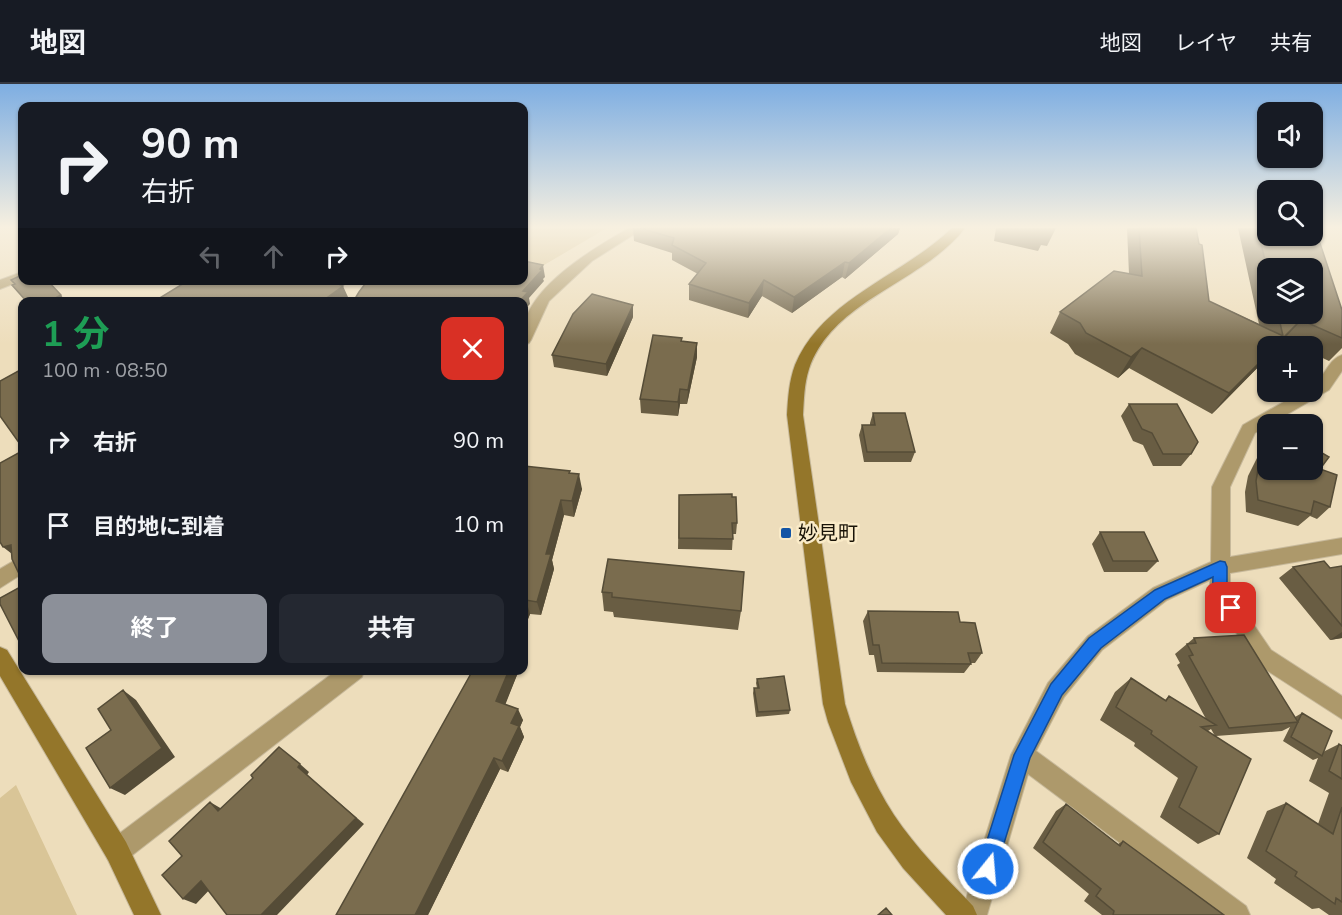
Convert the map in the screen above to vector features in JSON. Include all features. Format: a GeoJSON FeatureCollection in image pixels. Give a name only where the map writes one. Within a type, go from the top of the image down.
{"type":"FeatureCollection","features":[{"type":"Feature","properties":{"kind":"street"},"geometry":{"type":"LineString","coordinates":[[528,331],[543,299],[578,267]]}},
{"type":"Feature","properties":{"kind":"street"},"geometry":{"type":"LineString","coordinates":[[914,267],[855,306],[826,332],[805,360],[796,386],[795,415],[834,704],[846,746],[867,792],[895,838],[964,915]]}},
{"type":"Feature","properties":{"kind":"street"},"geometry":{"type":"LineString","coordinates":[[0,285],[18,278]]}},
{"type":"Feature","properties":{"kind":"street"},"geometry":{"type":"LineString","coordinates":[[1342,360],[1323,386],[1249,429],[1221,487],[1220,567],[1220,592],[1264,657],[1342,708]]}},
{"type":"Feature","properties":{"kind":"street"},"geometry":{"type":"LineString","coordinates":[[974,915],[1022,755],[1056,690],[1095,643],[1160,594],[1220,567],[1342,546]]}},
{"type":"Feature","properties":{"kind":"street"},"geometry":{"type":"LineString","coordinates":[[0,580],[18,567]]}},
{"type":"Feature","properties":{"kind":"street"},"geometry":{"type":"LineString","coordinates":[[0,657],[117,851],[148,915]]}},
{"type":"Feature","properties":{"kind":"street"},"geometry":{"type":"LineString","coordinates":[[117,851],[347,675]]}},
{"type":"Feature","properties":{"kind":"street"},"geometry":{"type":"LineString","coordinates":[[1022,755],[1236,915]]}},
{"type":"Feature","properties":{"kind":"shaded area"},"geometry":{"type":"Polygon","coordinates":[[[16,785],[77,915],[0,915],[0,798],[16,785]]]}},
{"type":"Feature","properties":{"kind":"building"},"geometry":{"type":"Polygon","coordinates":[[[528,267],[542,267],[540,269],[542,270],[523,291],[528,292],[524,297],[356,297],[364,285],[528,285],[528,267]]]}},
{"type":"Feature","properties":{"kind":"building"},"geometry":{"type":"Polygon","coordinates":[[[703,267],[838,267],[794,297],[764,280],[749,303],[689,284],[703,267]]]}},
{"type":"Feature","properties":{"kind":"building"},"geometry":{"type":"Polygon","coordinates":[[[1141,267],[1205,267],[1209,301],[1283,336],[1257,336],[1257,365],[1229,393],[1142,348],[1131,357],[1086,333],[1080,323],[1060,312],[1114,271],[1142,276],[1141,267]]]}},
{"type":"Feature","properties":{"kind":"building"},"geometry":{"type":"Polygon","coordinates":[[[1323,267],[1328,267],[1342,310],[1342,338],[1310,324],[1323,324],[1323,267]]]}},
{"type":"Feature","properties":{"kind":"building"},"geometry":{"type":"Polygon","coordinates":[[[18,277],[18,285],[52,285],[61,295],[57,297],[23,297],[12,285],[15,284],[11,280],[18,277]]]}},
{"type":"Feature","properties":{"kind":"building"},"geometry":{"type":"Polygon","coordinates":[[[181,285],[343,286],[328,297],[161,297],[181,285]]]}},
{"type":"Feature","properties":{"kind":"building"},"geometry":{"type":"Polygon","coordinates":[[[592,294],[633,305],[606,364],[552,355],[573,314],[592,294]]]}},
{"type":"Feature","properties":{"kind":"building"},"geometry":{"type":"Polygon","coordinates":[[[1280,324],[1297,324],[1285,336],[1283,336],[1280,324]]]}},
{"type":"Feature","properties":{"kind":"building"},"geometry":{"type":"Polygon","coordinates":[[[653,335],[682,338],[681,341],[697,343],[688,390],[680,389],[678,402],[640,399],[653,335]]]}},
{"type":"Feature","properties":{"kind":"building"},"geometry":{"type":"Polygon","coordinates":[[[18,371],[18,441],[0,416],[0,381],[18,371]]]}},
{"type":"Feature","properties":{"kind":"building"},"geometry":{"type":"Polygon","coordinates":[[[1129,404],[1177,404],[1198,442],[1191,454],[1163,454],[1152,433],[1142,429],[1129,404]]]}},
{"type":"Feature","properties":{"kind":"building"},"geometry":{"type":"Polygon","coordinates":[[[873,413],[905,413],[915,452],[867,452],[862,425],[875,425],[873,413]]]}},
{"type":"Feature","properties":{"kind":"building"},"geometry":{"type":"Polygon","coordinates":[[[18,453],[18,572],[12,559],[11,545],[3,547],[0,542],[0,463],[18,453]]]}},
{"type":"Feature","properties":{"kind":"building"},"geometry":{"type":"Polygon","coordinates":[[[1323,453],[1329,457],[1323,465],[1323,453]]]}},
{"type":"Feature","properties":{"kind":"building"},"geometry":{"type":"Polygon","coordinates":[[[528,466],[579,474],[572,501],[561,500],[546,554],[551,554],[537,602],[528,600],[528,466]]]}},
{"type":"Feature","properties":{"kind":"building"},"geometry":{"type":"Polygon","coordinates":[[[1323,470],[1337,475],[1330,507],[1314,501],[1311,514],[1258,500],[1256,481],[1257,475],[1257,480],[1323,480],[1323,470]]]}},
{"type":"Feature","properties":{"kind":"building"},"geometry":{"type":"Polygon","coordinates":[[[732,494],[732,497],[736,497],[737,523],[732,523],[733,539],[679,538],[679,495],[732,494]]]}},
{"type":"Feature","properties":{"kind":"building"},"geometry":{"type":"Polygon","coordinates":[[[1100,532],[1144,532],[1158,561],[1113,561],[1100,532]]]}},
{"type":"Feature","properties":{"kind":"building"},"geometry":{"type":"Polygon","coordinates":[[[608,559],[744,572],[741,611],[612,597],[612,593],[602,592],[608,559]]]}},
{"type":"Feature","properties":{"kind":"building"},"geometry":{"type":"Polygon","coordinates":[[[1324,561],[1330,568],[1342,566],[1342,626],[1293,567],[1324,561]]]}},
{"type":"Feature","properties":{"kind":"building"},"geometry":{"type":"Polygon","coordinates":[[[18,588],[18,639],[0,604],[0,598],[18,588]]]}},
{"type":"Feature","properties":{"kind":"building"},"geometry":{"type":"Polygon","coordinates":[[[868,611],[958,612],[960,622],[975,623],[982,653],[968,653],[971,664],[882,663],[879,645],[873,645],[868,611]]]}},
{"type":"Feature","properties":{"kind":"building"},"geometry":{"type":"Polygon","coordinates":[[[1244,635],[1298,722],[1229,728],[1189,656],[1193,655],[1187,644],[1196,643],[1194,638],[1244,635]]]}},
{"type":"Feature","properties":{"kind":"building"},"geometry":{"type":"Polygon","coordinates":[[[470,675],[507,675],[496,701],[518,709],[511,723],[519,726],[502,761],[494,758],[415,915],[336,915],[470,675]]]}},
{"type":"Feature","properties":{"kind":"building"},"geometry":{"type":"Polygon","coordinates":[[[784,676],[790,710],[758,712],[754,688],[759,688],[757,679],[784,676]]]}},
{"type":"Feature","properties":{"kind":"building"},"geometry":{"type":"Polygon","coordinates":[[[1131,678],[1166,701],[1169,696],[1216,725],[1201,727],[1251,759],[1219,834],[1179,807],[1197,767],[1151,734],[1152,731],[1116,707],[1131,678]]]}},
{"type":"Feature","properties":{"kind":"building"},"geometry":{"type":"Polygon","coordinates":[[[123,690],[162,748],[110,788],[86,748],[111,730],[98,709],[123,690]]]}},
{"type":"Feature","properties":{"kind":"building"},"geometry":{"type":"Polygon","coordinates":[[[1302,713],[1332,731],[1322,756],[1291,737],[1302,713]]]}},
{"type":"Feature","properties":{"kind":"building"},"geometry":{"type":"Polygon","coordinates":[[[1339,744],[1342,746],[1342,779],[1329,771],[1339,744]]]}},
{"type":"Feature","properties":{"kind":"building"},"geometry":{"type":"Polygon","coordinates":[[[279,747],[300,764],[298,767],[356,818],[261,915],[227,915],[201,881],[183,899],[162,875],[182,856],[169,841],[210,802],[218,811],[253,778],[251,775],[279,747]]]}},
{"type":"Feature","properties":{"kind":"building"},"geometry":{"type":"Polygon","coordinates":[[[1286,803],[1333,834],[1342,807],[1342,902],[1336,898],[1335,904],[1295,876],[1297,872],[1266,851],[1286,803]]]}},
{"type":"Feature","properties":{"kind":"building"},"geometry":{"type":"Polygon","coordinates":[[[1066,804],[1120,846],[1123,841],[1224,915],[1113,915],[1114,911],[1096,896],[1101,889],[1043,842],[1066,804]]]}},
{"type":"Feature","properties":{"kind":"building"},"geometry":{"type":"Polygon","coordinates":[[[886,908],[892,915],[878,915],[886,908]]]}},
{"type":"Feature","properties":{"kind":"place","name":"妙見町"},"geometry":{"type":"Point","coordinates":[786,533]}},
{"type":"Feature","properties":{"kind":"route"},"geometry":{"type":"LineString","coordinates":[[988,869],[1022,755],[1056,690],[1095,643],[1160,594],[1220,567],[1220,592],[1231,608]]}}]}
